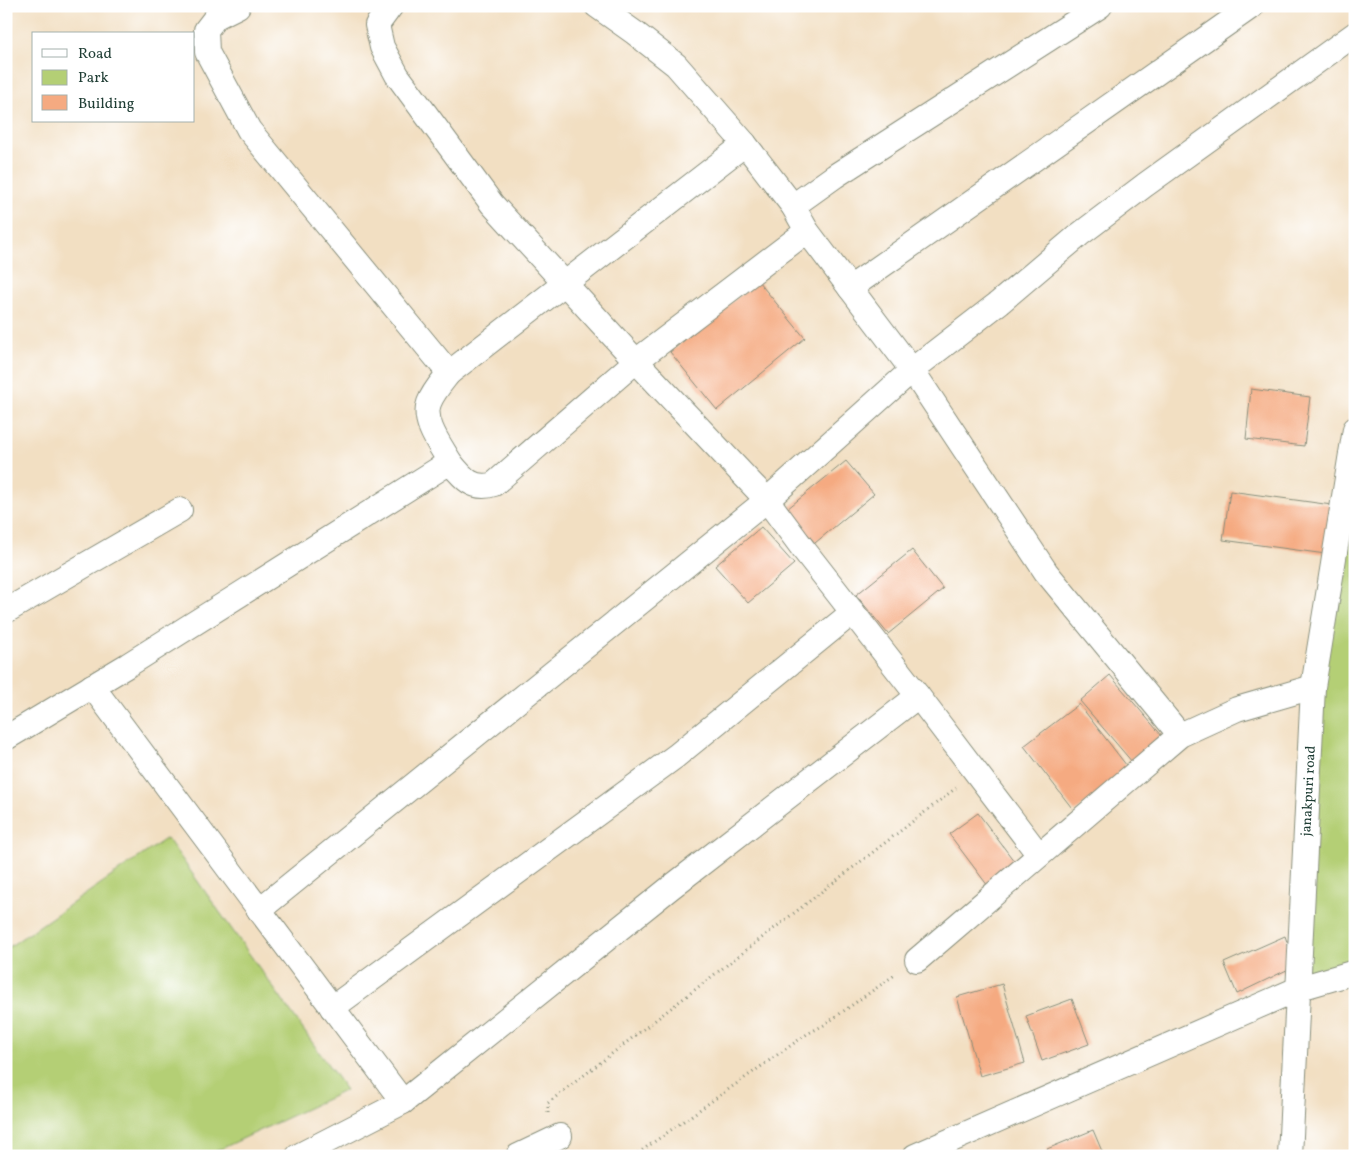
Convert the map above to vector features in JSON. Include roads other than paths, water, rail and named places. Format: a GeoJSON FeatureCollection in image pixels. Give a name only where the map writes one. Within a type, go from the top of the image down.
{"type":"FeatureCollection","features":[{"type":"Feature","properties":{"kind":"street"},"geometry":{"type":"LineString","coordinates":[[238,6],[216,17],[206,30],[207,52],[249,130],[449,373]]}},
{"type":"Feature","properties":{"kind":"street"},"geometry":{"type":"LineString","coordinates":[[391,6],[377,25],[382,47],[397,75],[492,204],[636,361],[768,500],[804,550],[1039,856]]}},
{"type":"Feature","properties":{"kind":"street"},"geometry":{"type":"LineString","coordinates":[[597,6],[676,65],[745,144],[793,206],[806,231],[912,370],[1046,572],[1180,735]]}},
{"type":"Feature","properties":{"kind":"street"},"geometry":{"type":"LineString","coordinates":[[793,206],[835,176],[1100,6]]}},
{"type":"Feature","properties":{"kind":"street"},"geometry":{"type":"LineString","coordinates":[[850,288],[1252,6]]}},
{"type":"Feature","properties":{"kind":"street"},"geometry":{"type":"LineString","coordinates":[[259,910],[768,500],[912,370],[1000,302],[1079,235],[1130,196],[1355,34]]}},
{"type":"Feature","properties":{"kind":"street"},"geometry":{"type":"LineString","coordinates":[[745,144],[449,373],[435,391],[427,411],[429,423],[450,462],[474,485],[485,487],[494,484],[636,361],[806,231]]}},
{"type":"Feature","properties":{"kind":"street","name":"janakpuri road"},"geometry":{"type":"LineString","coordinates":[[1290,1156],[1300,988],[1313,687],[1354,437]]}},
{"type":"Feature","properties":{"kind":"street"},"geometry":{"type":"LineString","coordinates":[[6,738],[450,462]]}},
{"type":"Feature","properties":{"kind":"street"},"geometry":{"type":"LineString","coordinates":[[6,611],[180,510]]}},
{"type":"Feature","properties":{"kind":"street"},"geometry":{"type":"LineString","coordinates":[[332,1008],[676,756],[853,612]]}},
{"type":"Feature","properties":{"kind":"street"},"geometry":{"type":"LineString","coordinates":[[92,686],[403,1102]]}},
{"type":"Feature","properties":{"kind":"street"},"geometry":{"type":"LineString","coordinates":[[917,960],[1090,814],[1180,735],[1237,709],[1313,687]]}},
{"type":"Feature","properties":{"kind":"street"},"geometry":{"type":"LineString","coordinates":[[298,1156],[403,1102],[670,888],[918,696]]}},
{"type":"Feature","properties":{"kind":"street"},"geometry":{"type":"LineString","coordinates":[[915,1156],[1300,988],[1355,972]]}},
{"type":"Feature","properties":{"kind":"street"},"geometry":{"type":"LineString","coordinates":[[518,1156],[560,1136]]}}]}
